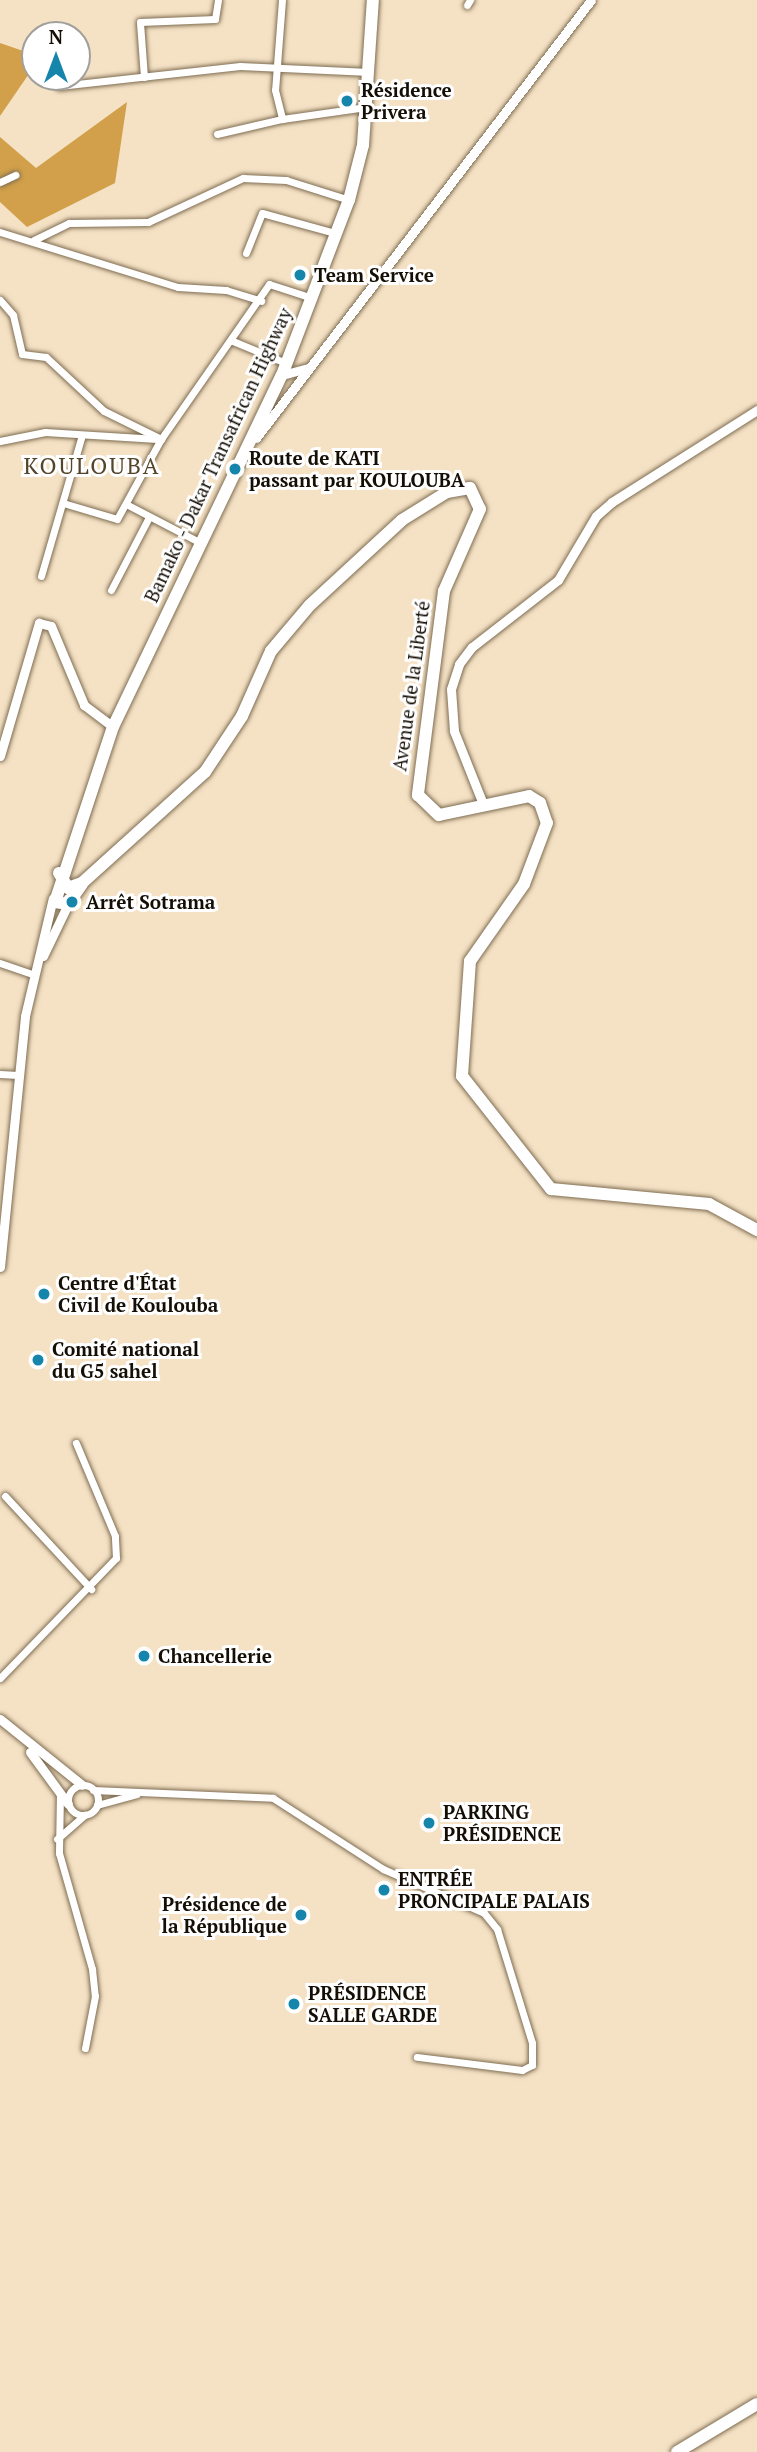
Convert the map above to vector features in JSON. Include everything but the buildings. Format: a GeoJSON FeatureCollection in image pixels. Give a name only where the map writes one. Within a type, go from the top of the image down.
{"type":"FeatureCollection","features":[{"type":"Feature","properties":{"kind":"highway","name":"Bamako - Dakar Transafrican Highway"},"geometry":{"type":"LineString","coordinates":[[59,873],[113,727],[199,542],[284,369],[349,200],[366,107],[373,0]]}},
{"type":"Feature","properties":{"kind":"highway","name":"Avenue de la Liberté"},"geometry":{"type":"LineString","coordinates":[[82,883],[205,772],[242,716],[271,651],[310,606],[402,520],[460,487],[474,491],[480,509],[444,591],[416,786],[426,807],[439,815],[529,796],[540,803],[547,823],[524,884],[470,961],[460,1069],[471,1093],[551,1189],[709,1204],[757,1230]]}},
{"type":"Feature","properties":{"kind":"highway"},"geometry":{"type":"LineString","coordinates":[[59,873],[68,888],[82,883]]}},
{"type":"Feature","properties":{"kind":"highway"},"geometry":{"type":"LineString","coordinates":[[59,873],[53,898],[68,904],[82,883]]}},
{"type":"Feature","properties":{"kind":"highway"},"geometry":{"type":"LineString","coordinates":[[677,2452],[757,2404]]}},
{"type":"Feature","properties":{"kind":"street"},"geometry":{"type":"LineString","coordinates":[[144,77],[140,22],[215,19],[218,0]]}},
{"type":"Feature","properties":{"kind":"street"},"geometry":{"type":"LineString","coordinates":[[282,0],[275,65],[282,119]]}},
{"type":"Feature","properties":{"kind":"street"},"geometry":{"type":"LineString","coordinates":[[247,448],[320,357],[589,1]]}},
{"type":"Feature","properties":{"kind":"street"},"geometry":{"type":"LineString","coordinates":[[91,83],[275,65],[369,72]]}},
{"type":"Feature","properties":{"kind":"street"},"geometry":{"type":"LineString","coordinates":[[217,134],[282,119],[366,107]]}},
{"type":"Feature","properties":{"kind":"street"},"geometry":{"type":"LineString","coordinates":[[0,182],[15,175]]}},
{"type":"Feature","properties":{"kind":"street"},"geometry":{"type":"LineString","coordinates":[[34,240],[69,223],[148,222],[243,178],[286,180],[349,200]]}},
{"type":"Feature","properties":{"kind":"street"},"geometry":{"type":"LineString","coordinates":[[246,253],[262,213],[335,233]]}},
{"type":"Feature","properties":{"kind":"street"},"geometry":{"type":"LineString","coordinates":[[0,232],[34,240],[178,287],[226,290],[261,301]]}},
{"type":"Feature","properties":{"kind":"street"},"geometry":{"type":"LineString","coordinates":[[63,503],[113,519],[126,504],[161,439],[273,281],[313,298]]}},
{"type":"Feature","properties":{"kind":"street"},"geometry":{"type":"LineString","coordinates":[[0,300],[13,315],[22,354],[46,357],[104,411],[161,439]]}},
{"type":"Feature","properties":{"kind":"street"},"geometry":{"type":"LineString","coordinates":[[233,341],[284,369],[300,373],[320,357]]}},
{"type":"Feature","properties":{"kind":"street"},"geometry":{"type":"LineString","coordinates":[[483,804],[454,731],[451,689],[459,664],[558,580],[596,516],[612,502],[757,410]]}},
{"type":"Feature","properties":{"kind":"street"},"geometry":{"type":"LineString","coordinates":[[0,441],[45,432],[161,439]]}},
{"type":"Feature","properties":{"kind":"street"},"geometry":{"type":"LineString","coordinates":[[41,576],[82,435]]}},
{"type":"Feature","properties":{"kind":"street"},"geometry":{"type":"LineString","coordinates":[[126,504],[148,519],[199,542]]}},
{"type":"Feature","properties":{"kind":"street"},"geometry":{"type":"LineString","coordinates":[[111,590],[148,519]]}},
{"type":"Feature","properties":{"kind":"street"},"geometry":{"type":"LineString","coordinates":[[0,757],[39,623],[51,626],[84,705],[113,727]]}},
{"type":"Feature","properties":{"kind":"street"},"geometry":{"type":"LineString","coordinates":[[0,1267],[18,1075],[36,971],[53,898]]}},
{"type":"Feature","properties":{"kind":"street"},"geometry":{"type":"LineString","coordinates":[[36,971],[68,904]]}},
{"type":"Feature","properties":{"kind":"street"},"geometry":{"type":"LineString","coordinates":[[0,963],[36,971]]}},
{"type":"Feature","properties":{"kind":"street"},"geometry":{"type":"LineString","coordinates":[[0,1074],[18,1075]]}},
{"type":"Feature","properties":{"kind":"street"},"geometry":{"type":"LineString","coordinates":[[0,1678],[91,1588],[118,1550],[76,1443]]}},
{"type":"Feature","properties":{"kind":"street"},"geometry":{"type":"LineString","coordinates":[[5,1496],[91,1588]]}},
{"type":"Feature","properties":{"kind":"street"},"geometry":{"type":"LineString","coordinates":[[0,1719],[18,1737],[68,1804],[85,1815]]}},
{"type":"Feature","properties":{"kind":"street"},"geometry":{"type":"LineString","coordinates":[[18,1737],[82,1785],[93,1790],[273,1798],[383,1869],[484,1913],[497,1929],[532,2043],[533,2065],[522,2070],[417,2057]]}},
{"type":"Feature","properties":{"kind":"street"},"geometry":{"type":"LineString","coordinates":[[68,1804],[69,1794],[82,1785]]}},
{"type":"Feature","properties":{"kind":"street"},"geometry":{"type":"LineString","coordinates":[[93,1790],[97,1805]]}},
{"type":"Feature","properties":{"kind":"street"},"geometry":{"type":"LineString","coordinates":[[60,1791],[57,1840],[92,1969],[85,2048]]}},
{"type":"Feature","properties":{"kind":"street"},"geometry":{"type":"LineString","coordinates":[[57,1840],[97,1805],[141,1793]]}},
{"type":"Feature","properties":{"kind":"shaded area"},"geometry":{"type":"Polygon","coordinates":[[[0,43],[21,50],[21,85],[0,116],[0,43]]]}},
{"type":"Feature","properties":{"kind":"shaded area"},"geometry":{"type":"Polygon","coordinates":[[[127,102],[115,183],[27,227],[0,202],[0,137],[36,168],[127,102]]]}},
{"type":"Feature","properties":{"kind":"place","name":"Résidence Privera"},"geometry":{"type":"Point","coordinates":[347,101]}},
{"type":"Feature","properties":{"kind":"place","name":"Team Service"},"geometry":{"type":"Point","coordinates":[300,275]}},
{"type":"Feature","properties":{"kind":"place","name":"Route de KATI passant par KOULOUBA"},"geometry":{"type":"Point","coordinates":[235,469]}},
{"type":"Feature","properties":{"kind":"place","name":"Arrêt Sotrama"},"geometry":{"type":"Point","coordinates":[72,902]}},
{"type":"Feature","properties":{"kind":"place","name":"Centre d'État Civil de Koulouba"},"geometry":{"type":"Point","coordinates":[44,1294]}},
{"type":"Feature","properties":{"kind":"place","name":"Comité national du G5 sahel"},"geometry":{"type":"Point","coordinates":[38,1360]}},
{"type":"Feature","properties":{"kind":"place","name":"Chancellerie"},"geometry":{"type":"Point","coordinates":[144,1656]}},
{"type":"Feature","properties":{"kind":"place","name":"PARKING PRÉSIDENCE"},"geometry":{"type":"Point","coordinates":[429,1823]}},
{"type":"Feature","properties":{"kind":"place","name":"ENTRÉE PRONCIPALE PALAIS"},"geometry":{"type":"Point","coordinates":[384,1890]}},
{"type":"Feature","properties":{"kind":"place","name":"Présidence de la République"},"geometry":{"type":"Point","coordinates":[301,1915]}},
{"type":"Feature","properties":{"kind":"place","name":"PRÉSIDENCE SALLE GARDE"},"geometry":{"type":"Point","coordinates":[294,2004]}},
{"type":"Feature","properties":{"kind":"district","name":"KOULOUBA"},"geometry":{"type":"Point","coordinates":[92,466]}}]}
